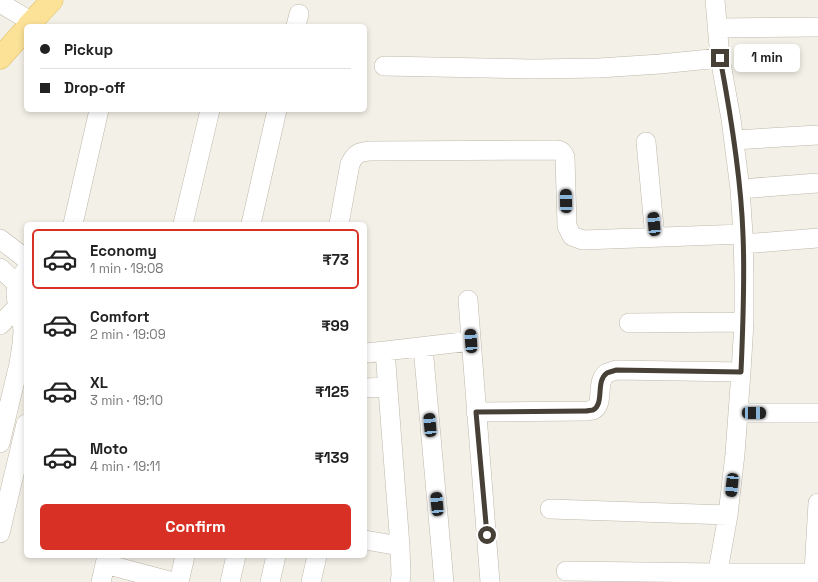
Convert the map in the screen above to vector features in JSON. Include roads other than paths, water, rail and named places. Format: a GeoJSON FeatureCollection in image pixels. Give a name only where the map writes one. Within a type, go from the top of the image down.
{"type":"FeatureCollection","features":[{"type":"Feature","properties":{"kind":"main road"},"geometry":{"type":"LineString","coordinates":[[31,24],[52,0]]}},
{"type":"Feature","properties":{"kind":"main road"},"geometry":{"type":"LineString","coordinates":[[0,58],[24,32]]}},
{"type":"Feature","properties":{"kind":"street"},"geometry":{"type":"LineString","coordinates":[[715,0],[720,58],[731,119],[740,189],[744,276],[744,322],[735,454],[728,515],[717,578]]}},
{"type":"Feature","properties":{"kind":"street"},"geometry":{"type":"LineString","coordinates":[[0,4],[26,24]]}},
{"type":"Feature","properties":{"kind":"street"},"geometry":{"type":"LineString","coordinates":[[717,28],[818,27]]}},
{"type":"Feature","properties":{"kind":"street"},"geometry":{"type":"LineString","coordinates":[[384,66],[532,69],[599,68],[720,58]]}},
{"type":"Feature","properties":{"kind":"street"},"geometry":{"type":"LineString","coordinates":[[73,222],[99,112]]}},
{"type":"Feature","properties":{"kind":"street"},"geometry":{"type":"LineString","coordinates":[[183,222],[210,112]]}},
{"type":"Feature","properties":{"kind":"street"},"geometry":{"type":"LineString","coordinates":[[251,222],[277,112]]}},
{"type":"Feature","properties":{"kind":"street"},"geometry":{"type":"LineString","coordinates":[[734,140],[818,135]]}},
{"type":"Feature","properties":{"kind":"street"},"geometry":{"type":"LineString","coordinates":[[646,142],[655,238]]}},
{"type":"Feature","properties":{"kind":"street"},"geometry":{"type":"LineString","coordinates":[[339,222],[350,164],[354,156],[361,152],[560,150],[563,152],[565,157],[567,226],[572,236],[583,240],[655,238],[818,238]]}},
{"type":"Feature","properties":{"kind":"street"},"geometry":{"type":"LineString","coordinates":[[740,189],[818,183]]}},
{"type":"Feature","properties":{"kind":"street"},"geometry":{"type":"LineString","coordinates":[[0,240],[24,258]]}},
{"type":"Feature","properties":{"kind":"street"},"geometry":{"type":"LineString","coordinates":[[0,268],[21,277],[15,293],[22,310],[23,330],[19,364],[0,443]]}},
{"type":"Feature","properties":{"kind":"street"},"geometry":{"type":"LineString","coordinates":[[468,300],[490,582]]}},
{"type":"Feature","properties":{"kind":"street"},"geometry":{"type":"LineString","coordinates":[[0,325],[22,310]]}},
{"type":"Feature","properties":{"kind":"street"},"geometry":{"type":"LineString","coordinates":[[629,323],[744,322]]}},
{"type":"Feature","properties":{"kind":"street"},"geometry":{"type":"LineString","coordinates":[[367,353],[471,341]]}},
{"type":"Feature","properties":{"kind":"street"},"geometry":{"type":"LineString","coordinates":[[423,347],[444,582]]}},
{"type":"Feature","properties":{"kind":"street"},"geometry":{"type":"LineString","coordinates":[[385,352],[400,546],[400,582]]}},
{"type":"Feature","properties":{"kind":"street"},"geometry":{"type":"LineString","coordinates":[[476,412],[593,410],[597,407],[599,402],[603,378],[607,373],[616,370],[741,372]]}},
{"type":"Feature","properties":{"kind":"street"},"geometry":{"type":"LineString","coordinates":[[367,388],[387,386]]}},
{"type":"Feature","properties":{"kind":"street"},"geometry":{"type":"LineString","coordinates":[[738,413],[818,413]]}},
{"type":"Feature","properties":{"kind":"street"},"geometry":{"type":"LineString","coordinates":[[0,533],[24,432]]}},
{"type":"Feature","properties":{"kind":"street"},"geometry":{"type":"LineString","coordinates":[[566,571],[717,578],[816,572],[818,503]]}},
{"type":"Feature","properties":{"kind":"street"},"geometry":{"type":"LineString","coordinates":[[550,509],[728,515]]}},
{"type":"Feature","properties":{"kind":"street"},"geometry":{"type":"LineString","coordinates":[[367,540],[400,546]]}},
{"type":"Feature","properties":{"kind":"street"},"geometry":{"type":"LineString","coordinates":[[179,582],[185,558]]}},
{"type":"Feature","properties":{"kind":"street"},"geometry":{"type":"LineString","coordinates":[[230,582],[236,558]]}},
{"type":"Feature","properties":{"kind":"street"},"geometry":{"type":"LineString","coordinates":[[270,582],[276,558]]}},
{"type":"Feature","properties":{"kind":"street"},"geometry":{"type":"LineString","coordinates":[[311,582],[317,558]]}},
{"type":"Feature","properties":{"kind":"street"},"geometry":{"type":"LineString","coordinates":[[101,582],[106,560],[173,582]]}}]}
